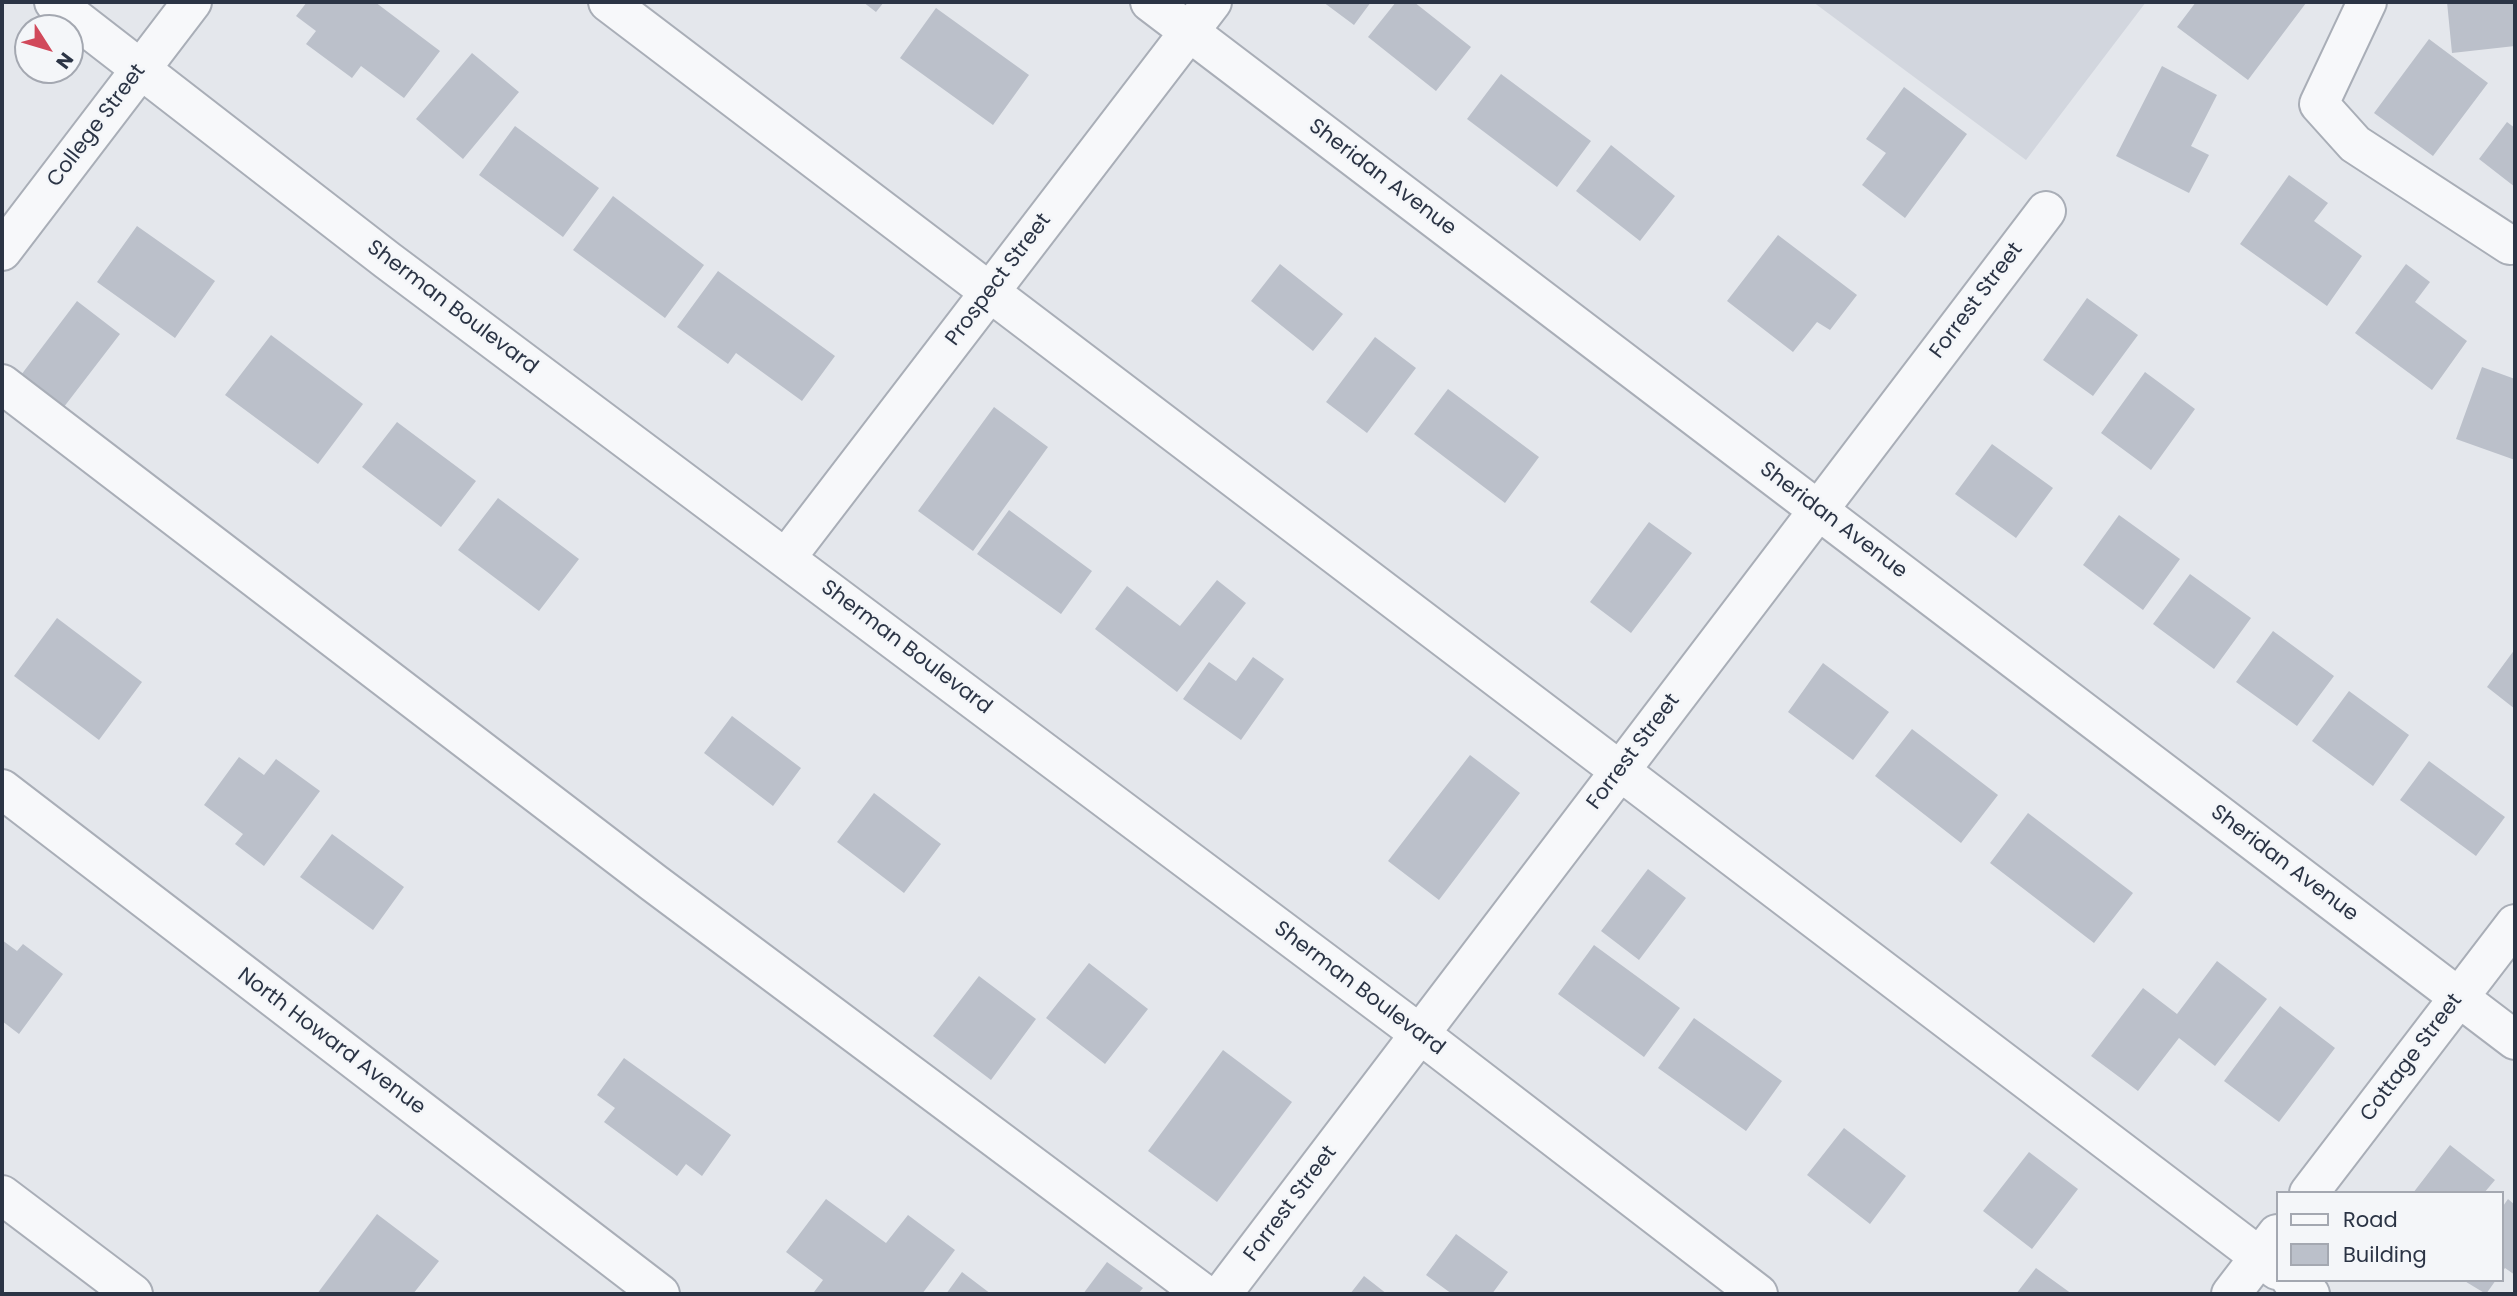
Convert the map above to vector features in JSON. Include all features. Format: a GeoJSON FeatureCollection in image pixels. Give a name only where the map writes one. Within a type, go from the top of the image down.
{"type":"FeatureCollection","features":[{"type":"Feature","properties":{"kind":"street","name":"Sherman Boulevard"},"geometry":{"type":"LineString","coordinates":[[54,2],[387,260],[1420,1034],[1758,1294]]}},
{"type":"Feature","properties":{"kind":"street","name":"College Street"},"geometry":{"type":"LineString","coordinates":[[2,251],[192,2]]}},
{"type":"Feature","properties":{"kind":"street"},"geometry":{"type":"LineString","coordinates":[[608,2],[1620,771],[2272,1254],[2231,1294]]}},
{"type":"Feature","properties":{"kind":"street","name":"Sheridan Avenue"},"geometry":{"type":"LineString","coordinates":[[1150,2],[1201,17],[1818,510],[2515,1040]]}},
{"type":"Feature","properties":{"kind":"street"},"geometry":{"type":"LineString","coordinates":[[2367,2],[2319,104],[2355,144],[2510,245],[2515,244]]}},
{"type":"Feature","properties":{"kind":"street","name":"Prospect Street"},"geometry":{"type":"LineString","coordinates":[[786,558],[1201,17]]}},
{"type":"Feature","properties":{"kind":"street","name":"Forrest Street"},"geometry":{"type":"LineString","coordinates":[[1222,1294],[2046,211]]}},
{"type":"Feature","properties":{"kind":"street"},"geometry":{"type":"LineString","coordinates":[[2,384],[644,876],[1204,1294]]}},
{"type":"Feature","properties":{"kind":"street","name":"North Howard Avenue"},"geometry":{"type":"LineString","coordinates":[[2,789],[660,1294]]}},
{"type":"Feature","properties":{"kind":"street","name":"Cottage Street"},"geometry":{"type":"LineString","coordinates":[[2311,1191],[2515,924]]}},
{"type":"Feature","properties":{"kind":"street"},"geometry":{"type":"LineString","coordinates":[[2,1195],[133,1294]]}},
{"type":"Feature","properties":{"kind":"street"},"geometry":{"type":"LineString","coordinates":[[2294,1282],[2310,1294]]}},
{"type":"Feature","properties":{"kind":"shaded area"},"geometry":{"type":"Polygon","coordinates":[[[1813,2],[2146,2],[2026,160],[1813,2]]]}},
{"type":"Feature","properties":{"kind":"building"},"geometry":{"type":"Polygon","coordinates":[[[307,2],[375,2],[440,51],[404,98],[361,66],[352,78],[306,44],[316,31],[296,16],[307,2]]]}},
{"type":"Feature","properties":{"kind":"building"},"geometry":{"type":"Polygon","coordinates":[[[863,2],[884,2],[876,12],[863,2]]]}},
{"type":"Feature","properties":{"kind":"building"},"geometry":{"type":"Polygon","coordinates":[[[1323,2],[1371,2],[1354,25],[1323,2]]]}},
{"type":"Feature","properties":{"kind":"building"},"geometry":{"type":"Polygon","coordinates":[[[1396,2],[1414,2],[1471,47],[1436,91],[1368,37],[1396,2]]]}},
{"type":"Feature","properties":{"kind":"building"},"geometry":{"type":"Polygon","coordinates":[[[2196,2],[2306,3],[2248,80],[2177,27],[2196,2]]]}},
{"type":"Feature","properties":{"kind":"building"},"geometry":{"type":"Polygon","coordinates":[[[2447,2],[2515,2],[2515,46],[2452,53],[2447,2]]]}},
{"type":"Feature","properties":{"kind":"building"},"geometry":{"type":"Polygon","coordinates":[[[936,8],[1029,75],[993,125],[900,58],[936,8]]]}},
{"type":"Feature","properties":{"kind":"building"},"geometry":{"type":"Polygon","coordinates":[[[2429,39],[2488,83],[2433,156],[2374,113],[2429,39]]]}},
{"type":"Feature","properties":{"kind":"building"},"geometry":{"type":"Polygon","coordinates":[[[472,53],[519,92],[463,159],[416,119],[472,53]]]}},
{"type":"Feature","properties":{"kind":"building"},"geometry":{"type":"Polygon","coordinates":[[[2162,66],[2217,95],[2191,146],[2209,155],[2189,193],[2116,156],[2162,66]]]}},
{"type":"Feature","properties":{"kind":"building"},"geometry":{"type":"Polygon","coordinates":[[[1501,74],[1591,141],[1557,187],[1467,119],[1501,74]]]}},
{"type":"Feature","properties":{"kind":"building"},"geometry":{"type":"Polygon","coordinates":[[[1904,87],[1967,134],[1905,218],[1862,185],[1886,153],[1866,139],[1904,87]]]}},
{"type":"Feature","properties":{"kind":"building"},"geometry":{"type":"Polygon","coordinates":[[[2507,122],[2515,128],[2515,187],[2479,159],[2507,122]]]}},
{"type":"Feature","properties":{"kind":"building"},"geometry":{"type":"Polygon","coordinates":[[[515,126],[599,188],[563,237],[479,175],[515,126]]]}},
{"type":"Feature","properties":{"kind":"building"},"geometry":{"type":"Polygon","coordinates":[[[1611,145],[1675,196],[1640,241],[1576,191],[1611,145]]]}},
{"type":"Feature","properties":{"kind":"building"},"geometry":{"type":"Polygon","coordinates":[[[2289,175],[2328,203],[2314,221],[2362,256],[2327,306],[2240,244],[2289,175]]]}},
{"type":"Feature","properties":{"kind":"building"},"geometry":{"type":"Polygon","coordinates":[[[613,196],[704,265],[665,318],[573,250],[613,196]]]}},
{"type":"Feature","properties":{"kind":"building"},"geometry":{"type":"Polygon","coordinates":[[[137,226],[215,281],[175,338],[97,282],[137,226]]]}},
{"type":"Feature","properties":{"kind":"building"},"geometry":{"type":"Polygon","coordinates":[[[1778,235],[1857,295],[1830,330],[1817,322],[1793,352],[1727,301],[1778,235]]]}},
{"type":"Feature","properties":{"kind":"building"},"geometry":{"type":"Polygon","coordinates":[[[1280,264],[1343,314],[1313,351],[1251,301],[1280,264]]]}},
{"type":"Feature","properties":{"kind":"building"},"geometry":{"type":"Polygon","coordinates":[[[2406,264],[2430,282],[2415,302],[2467,341],[2432,390],[2355,333],[2406,264]]]}},
{"type":"Feature","properties":{"kind":"building"},"geometry":{"type":"Polygon","coordinates":[[[718,271],[835,356],[802,401],[736,353],[728,364],[677,327],[718,271]]]}},
{"type":"Feature","properties":{"kind":"building"},"geometry":{"type":"Polygon","coordinates":[[[2087,298],[2138,335],[2093,396],[2043,360],[2087,298]]]}},
{"type":"Feature","properties":{"kind":"building"},"geometry":{"type":"Polygon","coordinates":[[[77,301],[120,334],[57,416],[15,383],[77,301]]]}},
{"type":"Feature","properties":{"kind":"building"},"geometry":{"type":"Polygon","coordinates":[[[271,335],[363,404],[318,464],[225,395],[271,335]]]}},
{"type":"Feature","properties":{"kind":"building"},"geometry":{"type":"Polygon","coordinates":[[[1375,337],[1416,368],[1367,433],[1326,402],[1375,337]]]}},
{"type":"Feature","properties":{"kind":"building"},"geometry":{"type":"Polygon","coordinates":[[[2482,367],[2515,379],[2515,460],[2456,439],[2482,367]]]}},
{"type":"Feature","properties":{"kind":"building"},"geometry":{"type":"Polygon","coordinates":[[[2145,372],[2195,409],[2151,470],[2101,433],[2145,372]]]}},
{"type":"Feature","properties":{"kind":"building"},"geometry":{"type":"Polygon","coordinates":[[[1448,389],[1539,457],[1505,503],[1414,434],[1448,389]]]}},
{"type":"Feature","properties":{"kind":"building"},"geometry":{"type":"Polygon","coordinates":[[[994,407],[1048,447],[973,551],[918,511],[994,407]]]}},
{"type":"Feature","properties":{"kind":"building"},"geometry":{"type":"Polygon","coordinates":[[[397,422],[476,481],[441,527],[362,467],[397,422]]]}},
{"type":"Feature","properties":{"kind":"building"},"geometry":{"type":"Polygon","coordinates":[[[1992,444],[2053,488],[2016,538],[1955,494],[1992,444]]]}},
{"type":"Feature","properties":{"kind":"building"},"geometry":{"type":"Polygon","coordinates":[[[498,498],[579,559],[539,611],[458,550],[498,498]]]}},
{"type":"Feature","properties":{"kind":"building"},"geometry":{"type":"Polygon","coordinates":[[[1009,510],[1092,571],[1061,614],[977,554],[1009,510]]]}},
{"type":"Feature","properties":{"kind":"building"},"geometry":{"type":"Polygon","coordinates":[[[2119,515],[2180,559],[2143,610],[2083,565],[2119,515]]]}},
{"type":"Feature","properties":{"kind":"building"},"geometry":{"type":"Polygon","coordinates":[[[1649,522],[1692,553],[1631,633],[1590,602],[1649,522]]]}},
{"type":"Feature","properties":{"kind":"building"},"geometry":{"type":"Polygon","coordinates":[[[2190,574],[2251,618],[2214,669],[2153,624],[2190,574]]]}},
{"type":"Feature","properties":{"kind":"building"},"geometry":{"type":"Polygon","coordinates":[[[1217,580],[1246,603],[1177,692],[1095,629],[1127,586],[1180,626],[1217,580]]]}},
{"type":"Feature","properties":{"kind":"building"},"geometry":{"type":"Polygon","coordinates":[[[57,618],[142,682],[99,740],[14,676],[57,618]]]}},
{"type":"Feature","properties":{"kind":"building"},"geometry":{"type":"Polygon","coordinates":[[[2273,631],[2334,676],[2297,726],[2236,682],[2273,631]]]}},
{"type":"Feature","properties":{"kind":"building"},"geometry":{"type":"Polygon","coordinates":[[[2515,649],[2515,709],[2487,687],[2515,649]]]}},
{"type":"Feature","properties":{"kind":"building"},"geometry":{"type":"Polygon","coordinates":[[[1253,657],[1284,679],[1241,740],[1183,699],[1209,662],[1236,681],[1253,657]]]}},
{"type":"Feature","properties":{"kind":"building"},"geometry":{"type":"Polygon","coordinates":[[[1823,663],[1889,712],[1853,760],[1788,712],[1823,663]]]}},
{"type":"Feature","properties":{"kind":"building"},"geometry":{"type":"Polygon","coordinates":[[[2349,691],[2409,735],[2373,786],[2312,741],[2349,691]]]}},
{"type":"Feature","properties":{"kind":"building"},"geometry":{"type":"Polygon","coordinates":[[[732,716],[801,768],[773,806],[704,753],[732,716]]]}},
{"type":"Feature","properties":{"kind":"building"},"geometry":{"type":"Polygon","coordinates":[[[1912,729],[1998,795],[1961,843],[1875,776],[1912,729]]]}},
{"type":"Feature","properties":{"kind":"building"},"geometry":{"type":"Polygon","coordinates":[[[1470,755],[1520,793],[1439,900],[1388,861],[1470,755]]]}},
{"type":"Feature","properties":{"kind":"building"},"geometry":{"type":"Polygon","coordinates":[[[239,757],[264,775],[276,759],[320,791],[264,866],[235,844],[243,834],[204,805],[239,757]]]}},
{"type":"Feature","properties":{"kind":"building"},"geometry":{"type":"Polygon","coordinates":[[[2429,761],[2505,817],[2476,856],[2400,800],[2429,761]]]}},
{"type":"Feature","properties":{"kind":"building"},"geometry":{"type":"Polygon","coordinates":[[[874,793],[941,844],[904,893],[837,842],[874,793]]]}},
{"type":"Feature","properties":{"kind":"building"},"geometry":{"type":"Polygon","coordinates":[[[2028,813],[2133,893],[2094,943],[1990,863],[2028,813]]]}},
{"type":"Feature","properties":{"kind":"building"},"geometry":{"type":"Polygon","coordinates":[[[332,834],[404,887],[373,930],[300,877],[332,834]]]}},
{"type":"Feature","properties":{"kind":"building"},"geometry":{"type":"Polygon","coordinates":[[[1648,869],[1686,898],[1639,960],[1601,931],[1648,869]]]}},
{"type":"Feature","properties":{"kind":"building"},"geometry":{"type":"Polygon","coordinates":[[[2,940],[17,951],[23,944],[63,974],[19,1034],[2,1021],[2,940]]]}},
{"type":"Feature","properties":{"kind":"building"},"geometry":{"type":"Polygon","coordinates":[[[1594,945],[1680,1008],[1644,1057],[1558,994],[1594,945]]]}},
{"type":"Feature","properties":{"kind":"building"},"geometry":{"type":"Polygon","coordinates":[[[2217,961],[2267,999],[2215,1066],[2179,1038],[2138,1091],[2091,1056],[2143,988],[2177,1014],[2217,961]]]}},
{"type":"Feature","properties":{"kind":"building"},"geometry":{"type":"Polygon","coordinates":[[[1089,963],[1148,1009],[1105,1064],[1046,1018],[1089,963]]]}},
{"type":"Feature","properties":{"kind":"building"},"geometry":{"type":"Polygon","coordinates":[[[979,976],[1036,1019],[991,1080],[933,1036],[979,976]]]}},
{"type":"Feature","properties":{"kind":"building"},"geometry":{"type":"Polygon","coordinates":[[[2280,1006],[2335,1048],[2279,1122],[2224,1081],[2280,1006]]]}},
{"type":"Feature","properties":{"kind":"building"},"geometry":{"type":"Polygon","coordinates":[[[1694,1018],[1782,1081],[1746,1131],[1658,1068],[1694,1018]]]}},
{"type":"Feature","properties":{"kind":"building"},"geometry":{"type":"Polygon","coordinates":[[[1223,1050],[1292,1102],[1217,1202],[1148,1151],[1223,1050]]]}},
{"type":"Feature","properties":{"kind":"building"},"geometry":{"type":"Polygon","coordinates":[[[624,1058],[731,1135],[702,1176],[686,1164],[677,1176],[604,1122],[615,1108],[597,1095],[624,1058]]]}},
{"type":"Feature","properties":{"kind":"building"},"geometry":{"type":"Polygon","coordinates":[[[1844,1128],[1906,1176],[1870,1224],[1807,1175],[1844,1128]]]}},
{"type":"Feature","properties":{"kind":"building"},"geometry":{"type":"Polygon","coordinates":[[[2450,1145],[2495,1180],[2486,1191],[2415,1191],[2450,1145]]]}},
{"type":"Feature","properties":{"kind":"building"},"geometry":{"type":"Polygon","coordinates":[[[2029,1152],[2078,1189],[2032,1249],[1983,1211],[2029,1152]]]}},
{"type":"Feature","properties":{"kind":"building"},"geometry":{"type":"Polygon","coordinates":[[[826,1199],[886,1243],[908,1215],[955,1250],[922,1294],[817,1294],[814,1292],[823,1280],[786,1252],[826,1199]]]}},
{"type":"Feature","properties":{"kind":"building"},"geometry":{"type":"Polygon","coordinates":[[[2508,1199],[2515,1205],[2515,1275],[2505,1268],[2503,1270],[2503,1206],[2508,1199]]]}},
{"type":"Feature","properties":{"kind":"building"},"geometry":{"type":"Polygon","coordinates":[[[377,1214],[439,1261],[413,1294],[317,1294],[377,1214]]]}},
{"type":"Feature","properties":{"kind":"building"},"geometry":{"type":"Polygon","coordinates":[[[1456,1234],[1508,1272],[1492,1294],[1452,1294],[1426,1275],[1456,1234]]]}},
{"type":"Feature","properties":{"kind":"building"},"geometry":{"type":"Polygon","coordinates":[[[1107,1262],[1143,1288],[1138,1294],[1083,1294],[1107,1262]]]}},
{"type":"Feature","properties":{"kind":"building"},"geometry":{"type":"Polygon","coordinates":[[[2036,1268],[2072,1294],[2016,1294],[2036,1268]]]}},
{"type":"Feature","properties":{"kind":"building"},"geometry":{"type":"Polygon","coordinates":[[[962,1272],[991,1294],[946,1294],[962,1272]]]}},
{"type":"Feature","properties":{"kind":"building"},"geometry":{"type":"Polygon","coordinates":[[[1364,1276],[1387,1294],[1350,1294],[1364,1276]]]}},
{"type":"Feature","properties":{"kind":"building"},"geometry":{"type":"Polygon","coordinates":[[[2466,1282],[2495,1282],[2486,1294],[2466,1282]]]}}]}
